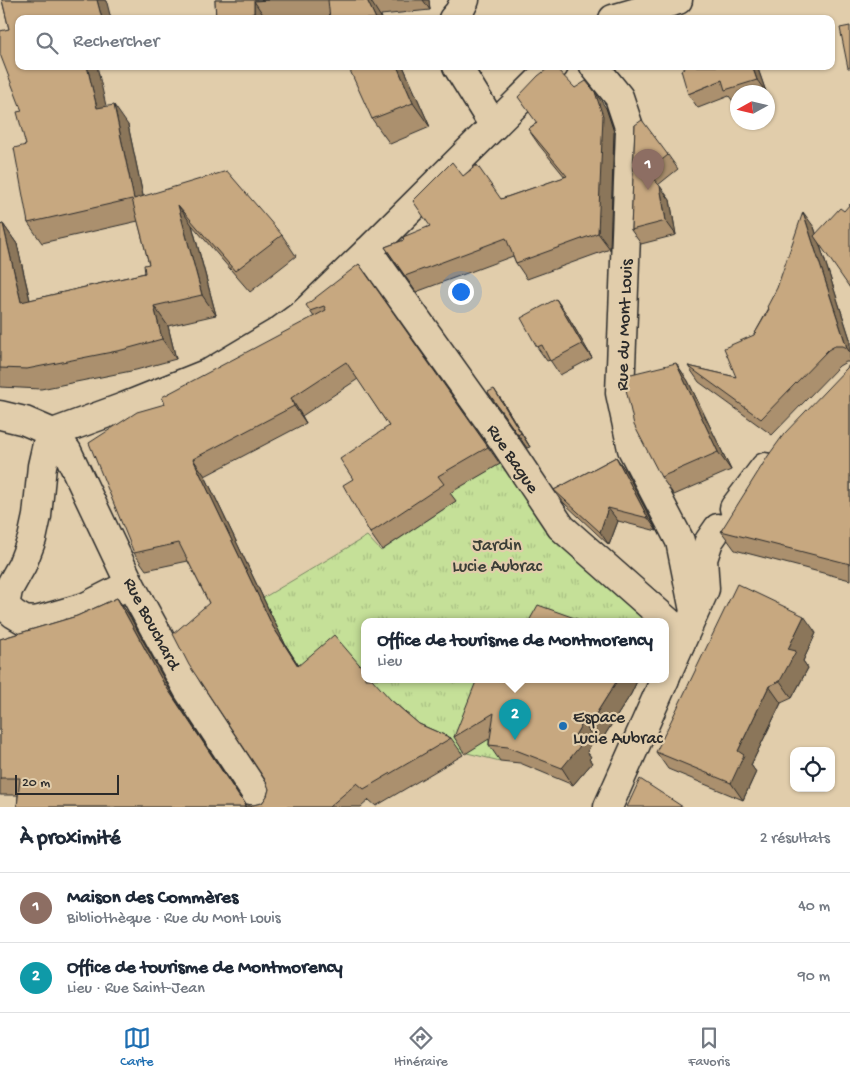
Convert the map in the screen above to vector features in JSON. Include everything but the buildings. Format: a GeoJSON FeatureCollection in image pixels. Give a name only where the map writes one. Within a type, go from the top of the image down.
{"type":"FeatureCollection","features":[{"type":"Feature","properties":{"kind":"street"},"geometry":{"type":"LineString","coordinates":[[456,15],[465,0]]}},
{"type":"Feature","properties":{"kind":"street"},"geometry":{"type":"LineString","coordinates":[[627,15],[678,0]]}},
{"type":"Feature","properties":{"kind":"street"},"geometry":{"type":"LineString","coordinates":[[459,70],[494,126]]}},
{"type":"Feature","properties":{"kind":"street"},"geometry":{"type":"LineString","coordinates":[[130,584],[85,607],[36,621],[24,620],[14,614],[4,612],[8,590],[22,565],[32,539],[37,516],[42,466],[47,444],[53,433],[211,372],[278,332],[304,313],[550,70]]}},
{"type":"Feature","properties":{"kind":"street","name":"Rue du Mont Louis"},"geometry":{"type":"LineString","coordinates":[[597,70],[620,97],[630,130],[620,393],[625,422],[632,449],[680,541],[699,600]]}},
{"type":"Feature","properties":{"kind":"street","name":"Rue Bague"},"geometry":{"type":"LineString","coordinates":[[368,251],[504,442],[561,527],[664,618]]}},
{"type":"Feature","properties":{"kind":"street"},"geometry":{"type":"LineString","coordinates":[[0,415],[25,421],[53,433]]}},
{"type":"Feature","properties":{"kind":"street","name":"Rue Bouchard"},"geometry":{"type":"LineString","coordinates":[[53,433],[67,450],[130,584],[188,690],[265,807]]}},
{"type":"Feature","properties":{"kind":"street"},"geometry":{"type":"LineString","coordinates":[[669,669],[699,600],[704,558],[709,541],[764,468],[783,447]]}},
{"type":"Feature","properties":{"kind":"street","name":"Rue Bague"},"geometry":{"type":"LineString","coordinates":[[669,622],[680,644]]}},
{"type":"Feature","properties":{"kind":"street"},"geometry":{"type":"LineString","coordinates":[[608,807],[663,683]]}},
{"type":"Feature","properties":{"kind":"green space","name":"Jardin Lucie Aubrac"},"geometry":{"type":"Polygon","coordinates":[[[502,463],[541,498],[662,618],[361,618],[361,674],[299,666],[285,644],[263,598],[367,536],[381,551],[456,501],[449,492],[502,463]]]}},
{"type":"Feature","properties":{"kind":"green space"},"geometry":{"type":"Polygon","coordinates":[[[373,683],[513,683],[500,761],[459,751],[433,742],[373,683]]]}},
{"type":"Feature","properties":{"kind":"place","name":"Maison des Commères"},"geometry":{"type":"Point","coordinates":[648,190]}},
{"type":"Feature","properties":{"kind":"place","name":"Espace Lucie Aubrac"},"geometry":{"type":"Point","coordinates":[563,726]}},
{"type":"Feature","properties":{"kind":"place","name":"Office de tourisme de Montmorency"},"geometry":{"type":"Point","coordinates":[515,740]}}]}
